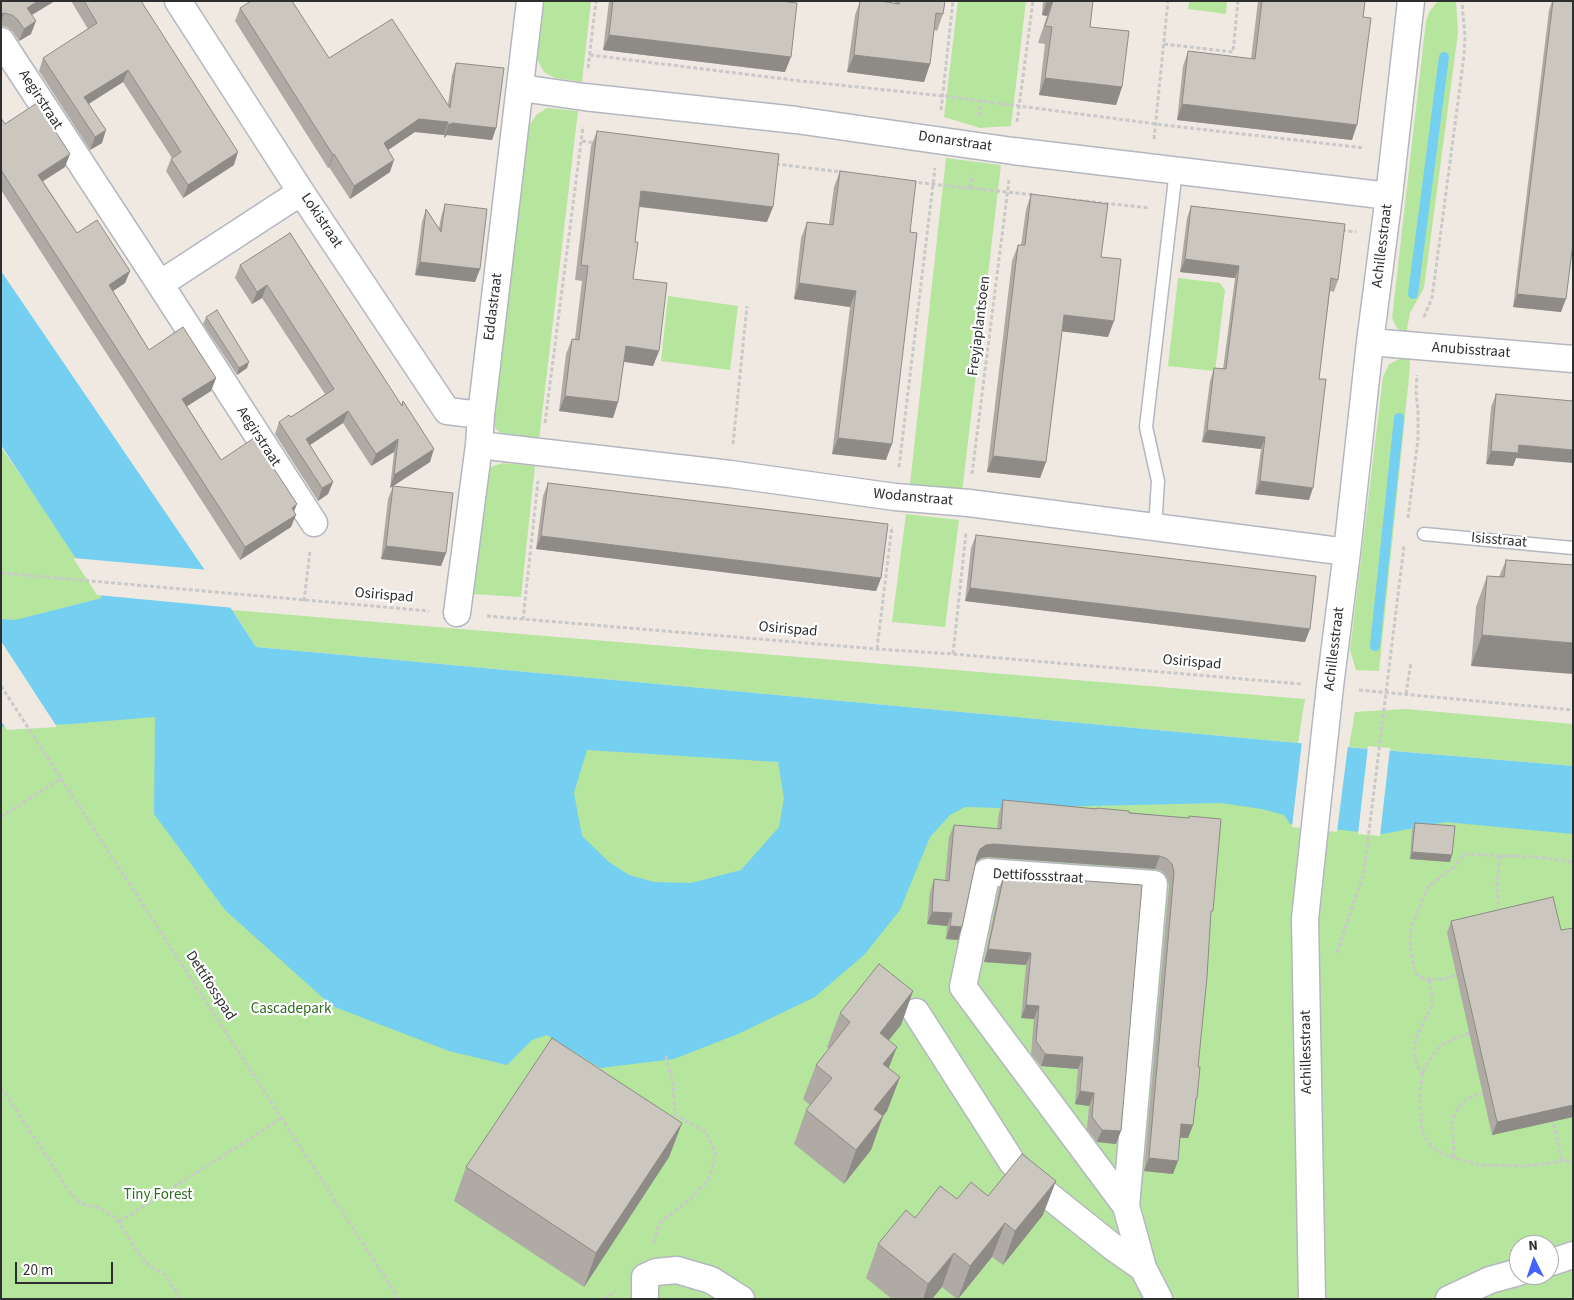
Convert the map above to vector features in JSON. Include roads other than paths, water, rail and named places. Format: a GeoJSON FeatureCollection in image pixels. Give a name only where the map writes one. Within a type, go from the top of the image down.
{"type":"FeatureCollection","features":[{"type":"Feature","properties":{"kind":"street","name":"Lokistraat"},"geometry":{"type":"LineString","coordinates":[[178,1],[301,192],[447,411],[481,415]]}},
{"type":"Feature","properties":{"kind":"street","name":"Eddastraat"},"geometry":{"type":"LineString","coordinates":[[457,613],[479,445],[530,1]]}},
{"type":"Feature","properties":{"kind":"street","name":"Achillesstraat"},"geometry":{"type":"LineString","coordinates":[[1312,1299],[1305,919],[1330,686],[1411,1]]}},
{"type":"Feature","properties":{"kind":"street","name":"Aegirstraat"},"geometry":{"type":"LineString","coordinates":[[1,41],[314,523]]}},
{"type":"Feature","properties":{"kind":"street","name":"Donarstraat"},"geometry":{"type":"LineString","coordinates":[[521,88],[584,97],[796,120],[1013,150],[1389,196]]}},
{"type":"Feature","properties":{"kind":"street"},"geometry":{"type":"LineString","coordinates":[[160,284],[301,192]]}},
{"type":"Feature","properties":{"kind":"street","name":"Anubisstraat"},"geometry":{"type":"LineString","coordinates":[[1370,342],[1573,359]]}},
{"type":"Feature","properties":{"kind":"street","name":"Wodanstraat"},"geometry":{"type":"LineString","coordinates":[[479,445],[730,474],[895,497],[969,503],[1347,552]]}},
{"type":"Feature","properties":{"kind":"street","name":"Dettifossstraat"},"geometry":{"type":"LineString","coordinates":[[1126,1206],[963,987],[987,872],[1154,884],[1126,1206],[1143,1268],[1159,1299]]}},
{"type":"Feature","properties":{"kind":"street","name":"Dettifossstraat"},"geometry":{"type":"LineString","coordinates":[[916,1012],[1012,1162],[1036,1185],[1113,1247],[1143,1268]]}},
{"type":"Feature","properties":{"kind":"street"},"geometry":{"type":"LineString","coordinates":[[1559,1259],[1573,1255]]}},
{"type":"Feature","properties":{"kind":"street"},"geometry":{"type":"LineString","coordinates":[[645,1288],[656,1272],[677,1270],[711,1280],[742,1299]]}},
{"type":"Feature","properties":{"kind":"street"},"geometry":{"type":"LineString","coordinates":[[1449,1299],[1490,1280],[1509,1275]]}},
{"type":"Feature","properties":{"kind":"lane"},"geometry":{"type":"LineString","coordinates":[[1155,528],[1158,481],[1146,427],[1171,210],[1164,168]]}},
{"type":"Feature","properties":{"kind":"lane","name":"Isisstraat"},"geometry":{"type":"LineString","coordinates":[[1424,534],[1573,548]]}},
{"type":"Feature","properties":{"kind":"water"},"geometry":{"type":"Polygon","coordinates":[[[1,271],[256,647],[1298,743],[1573,766],[1573,834],[1445,822],[1383,834],[1290,824],[1284,815],[1262,809],[1221,803],[1001,808],[965,807],[950,815],[930,837],[900,910],[865,954],[815,997],[738,1034],[674,1059],[600,1068],[547,1035],[532,1040],[507,1065],[449,1051],[332,1006],[225,910],[154,814],[155,717],[71,724],[1,727],[1,619],[15,620],[102,598],[1,445],[1,271]],[[587,750],[574,793],[582,836],[609,862],[629,875],[654,882],[691,883],[741,870],[779,827],[784,798],[778,762],[587,750]]]}},
{"type":"Feature","properties":{"kind":"waterway"},"geometry":{"type":"LineString","coordinates":[[1413,294],[1444,57]]}},
{"type":"Feature","properties":{"kind":"waterway"},"geometry":{"type":"LineString","coordinates":[[1375,646],[1399,418]]}},
{"type":"Feature","properties":{"kind":"park label","name":"Cascadepark"},"geometry":{"type":"Point","coordinates":[291,1010]}},
{"type":"Feature","properties":{"kind":"park label","name":"Tiny Forest"},"geometry":{"type":"Point","coordinates":[158,1196]}}]}
